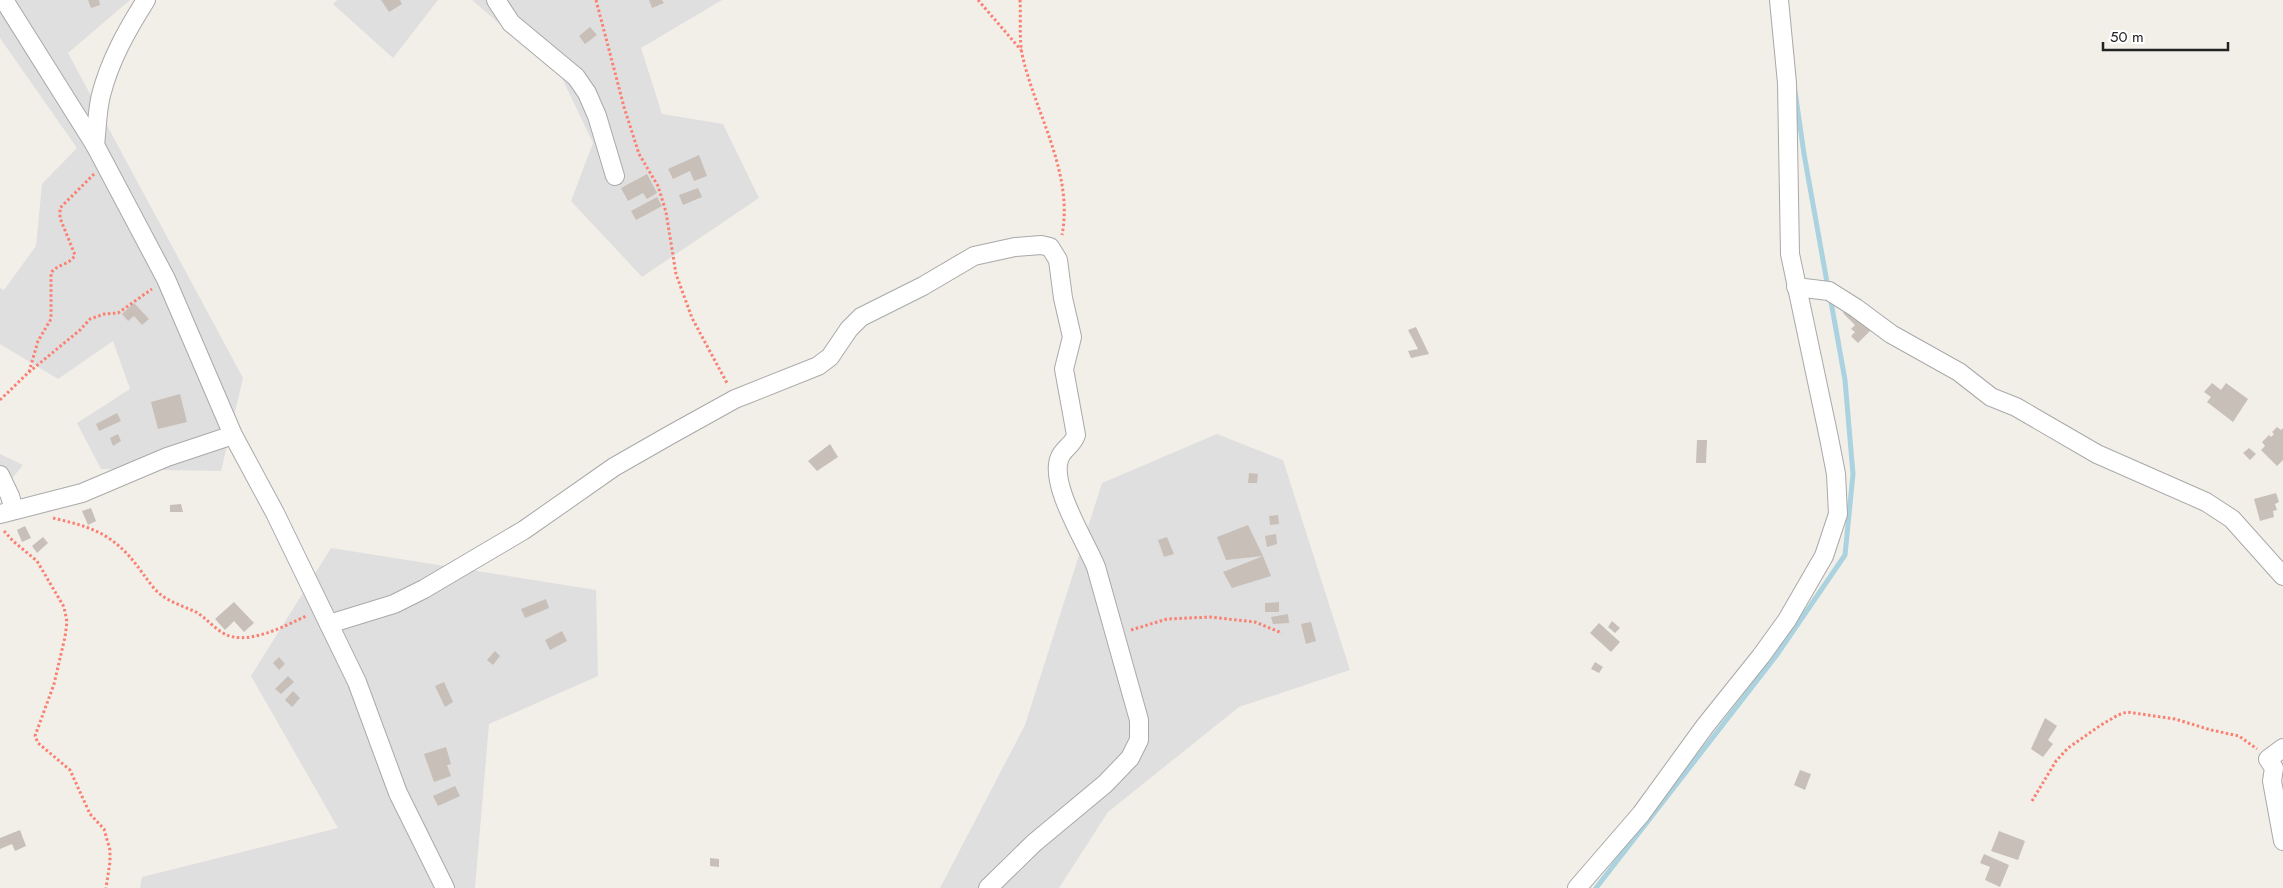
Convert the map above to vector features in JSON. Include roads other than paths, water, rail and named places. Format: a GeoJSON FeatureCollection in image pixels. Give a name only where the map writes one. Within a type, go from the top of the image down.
{"type":"FeatureCollection","features":[{"type":"Feature","properties":{"kind":"street"},"geometry":{"type":"LineString","coordinates":[[4,0],[95,145],[166,279],[233,435],[326,616],[357,682],[398,793],[445,888]]}},
{"type":"Feature","properties":{"kind":"street"},"geometry":{"type":"LineString","coordinates":[[95,145],[100,96],[109,70],[126,31],[146,0]]}},
{"type":"Feature","properties":{"kind":"street"},"geometry":{"type":"LineString","coordinates":[[496,0],[520,32],[576,77],[597,116],[616,176]]}},
{"type":"Feature","properties":{"kind":"street"},"geometry":{"type":"LineString","coordinates":[[1577,888],[1641,814],[1705,726],[1787,620],[1824,556],[1838,514],[1836,474],[1790,254],[1787,83],[1779,0]]}},
{"type":"Feature","properties":{"kind":"street"},"geometry":{"type":"LineString","coordinates":[[326,616],[394,604],[424,590],[524,530],[614,467],[735,399],[818,366],[830,357],[849,329],[861,317],[931,281],[974,256],[1015,247],[1041,245],[1050,248],[1058,260],[1063,298],[1072,337],[1064,369],[1076,435],[1073,443],[1060,458],[1058,471],[1061,489],[1066,507],[1086,543],[1096,567],[1139,720],[1139,740],[1130,758],[1105,784],[1034,843],[988,888]]}},
{"type":"Feature","properties":{"kind":"street"},"geometry":{"type":"LineString","coordinates":[[1796,287],[1829,291],[1891,334],[1959,372],[1991,397],[2016,407],[2097,454],[2206,502],[2232,520],[2283,576]]}},
{"type":"Feature","properties":{"kind":"street"},"geometry":{"type":"LineString","coordinates":[[0,475],[10,496],[7,512],[82,493],[167,457],[233,435]]}},
{"type":"Feature","properties":{"kind":"street"},"geometry":{"type":"LineString","coordinates":[[2283,748],[2268,759],[2274,768],[2272,782],[2283,841]]}},
{"type":"Feature","properties":{"kind":"waterway"},"geometry":{"type":"LineString","coordinates":[[1795,91],[1804,154],[1828,288]]}},
{"type":"Feature","properties":{"kind":"waterway"},"geometry":{"type":"LineString","coordinates":[[1596,888],[1776,656],[1845,555],[1853,474],[1845,380],[1830,296]]}}]}
